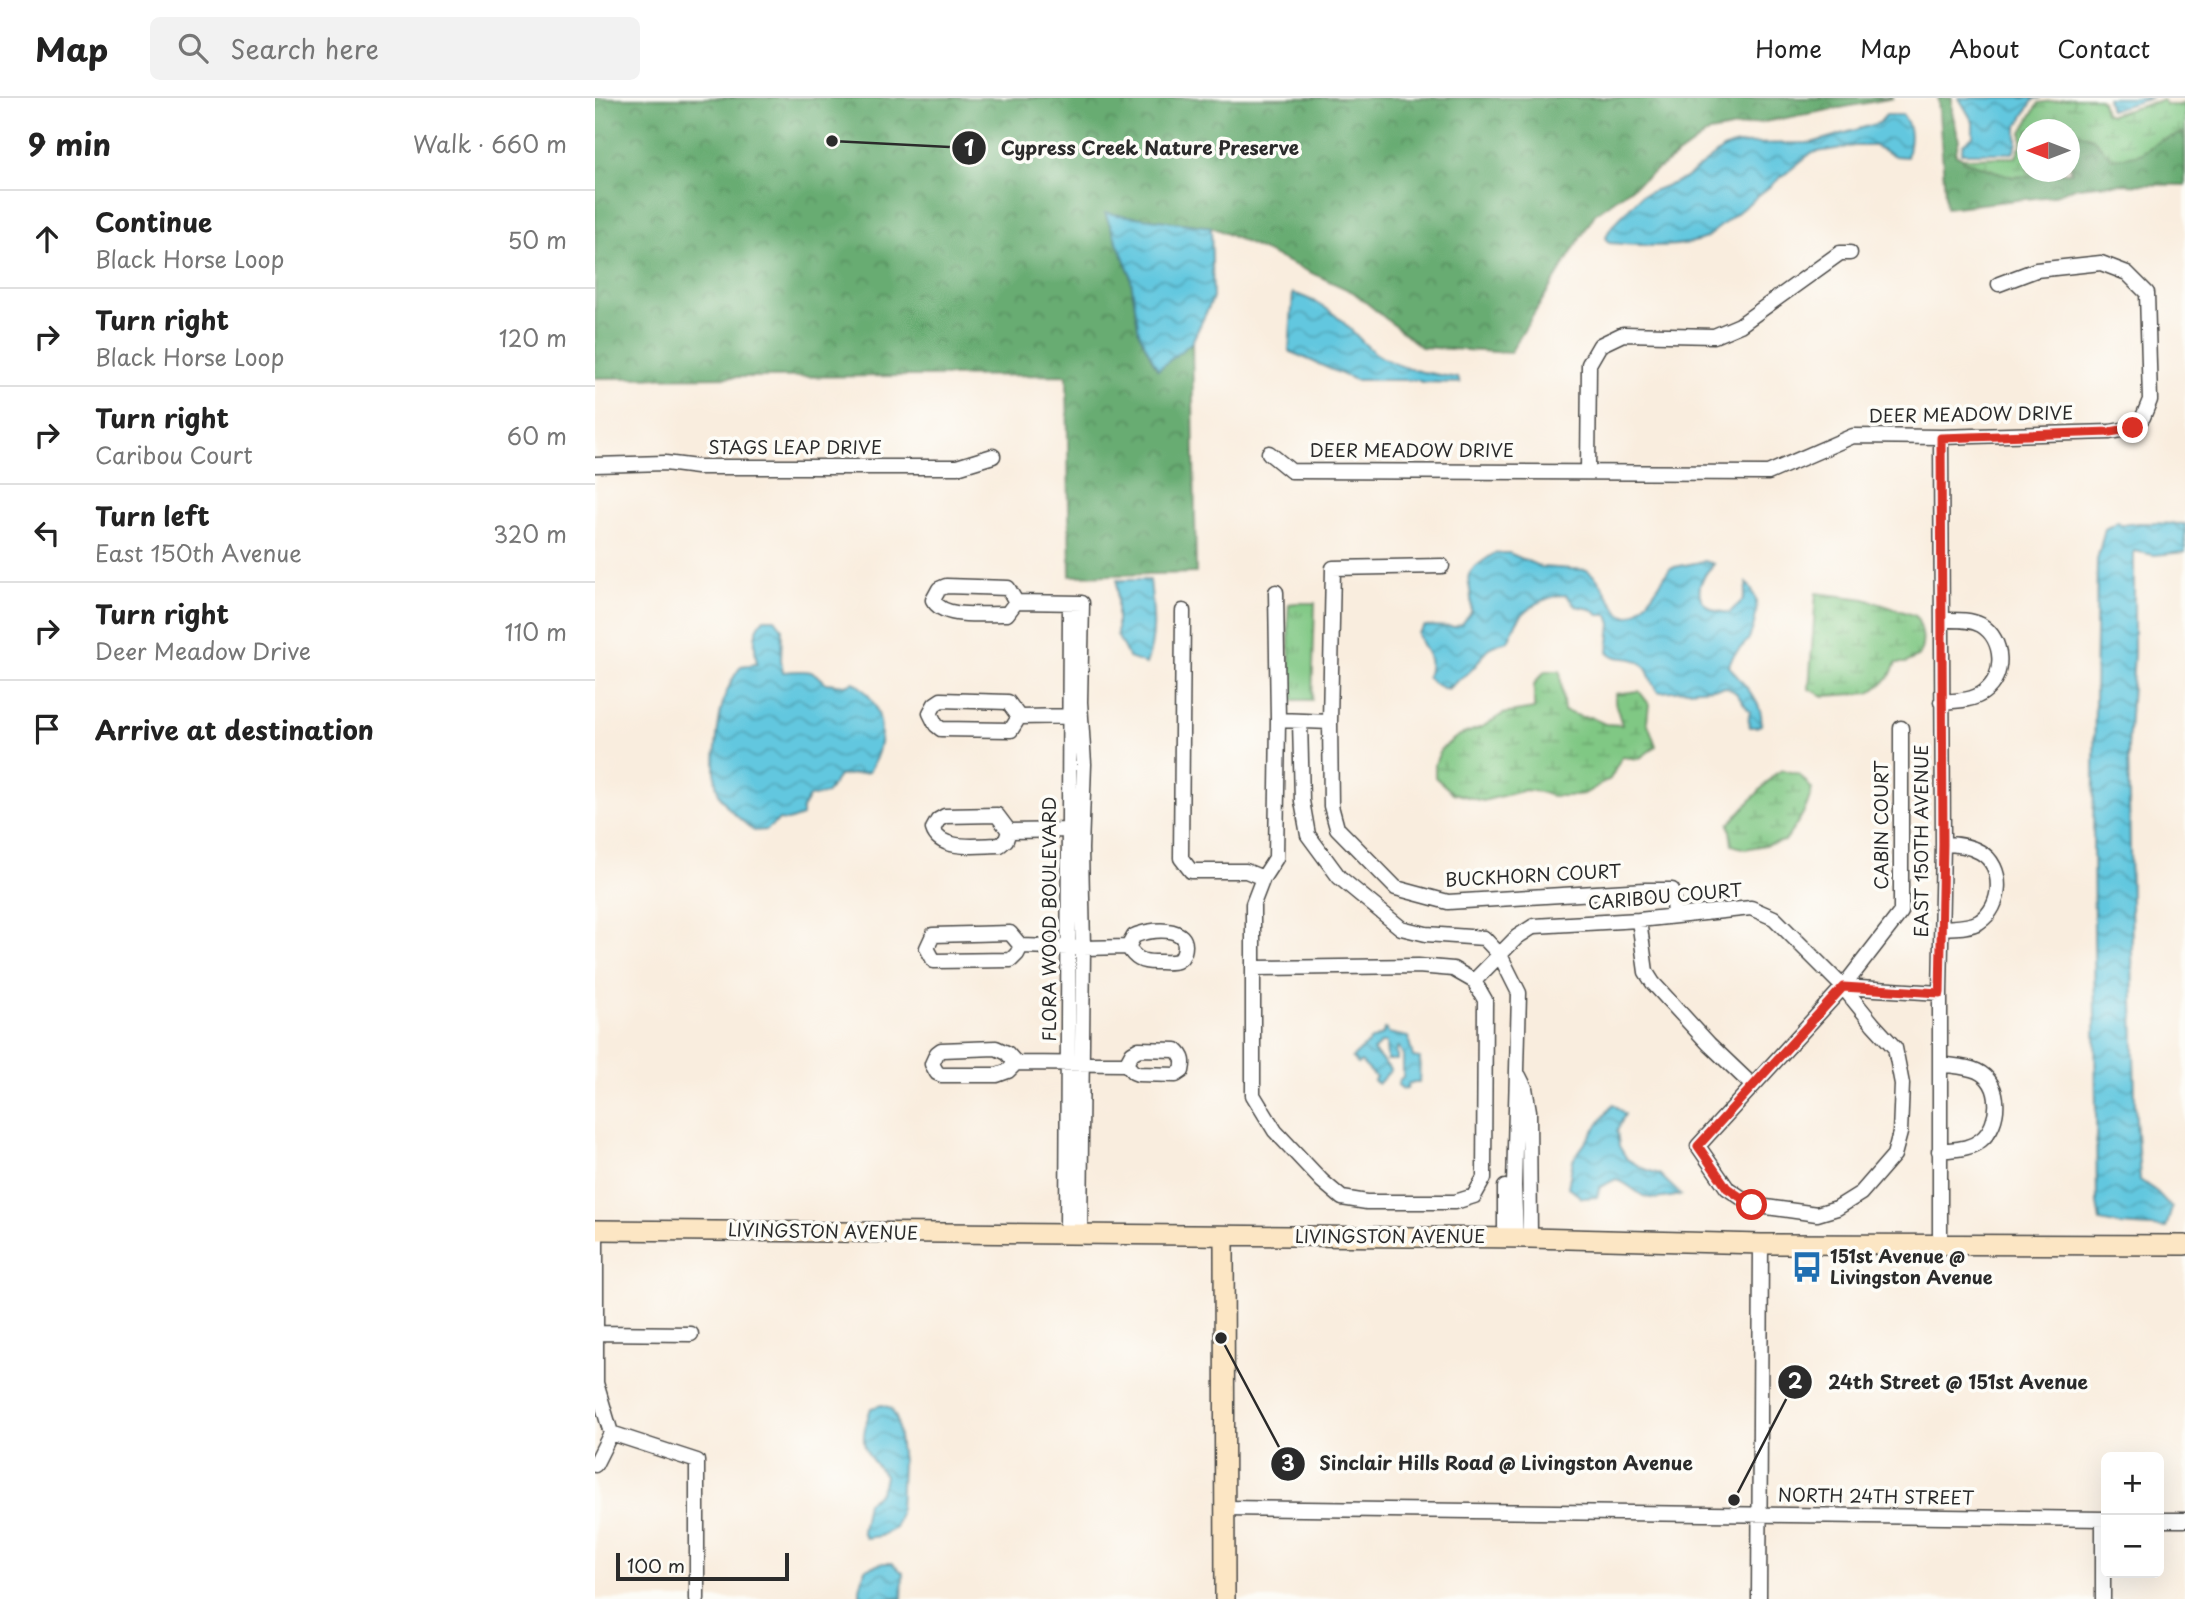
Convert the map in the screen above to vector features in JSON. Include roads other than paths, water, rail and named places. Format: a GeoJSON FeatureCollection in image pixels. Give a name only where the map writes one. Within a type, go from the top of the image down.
{"type":"FeatureCollection","features":[{"type":"Feature","properties":{"kind":"street"},"geometry":{"type":"LineString","coordinates":[[1588,471],[1589,364],[1600,345],[1623,334],[1714,336],[1740,325],[1840,253],[1850,253]]}},
{"type":"Feature","properties":{"kind":"street","name":"DEER MEADOW DRIVE"},"geometry":{"type":"LineString","coordinates":[[1269,453],[1291,471],[1768,473],[1853,436],[1941,438],[2110,432],[2133,428],[2143,416],[2150,400],[2147,293],[2127,273],[2101,262],[2036,270],[1999,284]]}},
{"type":"Feature","properties":{"kind":"street","name":"EAST 150TH AVENUE"},"geometry":{"type":"LineString","coordinates":[[1940,1245],[1943,844],[1941,438]]}},
{"type":"Feature","properties":{"kind":"street","name":"STAGS LEAP DRIVE"},"geometry":{"type":"LineString","coordinates":[[595,465],[665,463],[697,467],[957,467],[993,456]]}},
{"type":"Feature","properties":{"kind":"street","name":"BUCKHORN COURT"},"geometry":{"type":"LineString","coordinates":[[1442,566],[1333,568],[1330,722],[1332,806],[1337,828],[1396,888],[1448,902],[1672,890],[1674,915]]}},
{"type":"Feature","properties":{"kind":"street"},"geometry":{"type":"LineString","coordinates":[[946,586],[1008,588],[1016,602],[1007,614],[947,613],[933,600],[939,589],[946,586]]}},
{"type":"Feature","properties":{"kind":"street"},"geometry":{"type":"LineString","coordinates":[[1253,968],[1418,966],[1453,969],[1474,981],[1485,1000],[1484,1178],[1474,1196],[1455,1202],[1367,1202],[1342,1198],[1322,1181],[1275,1131],[1253,1095],[1253,968],[1253,904],[1263,878],[1276,858],[1276,592]]}},
{"type":"Feature","properties":{"kind":"street","name":"FLORA WOOD BOULEVARD"},"geometry":{"type":"LineString","coordinates":[[1016,602],[1076,603],[1075,716],[1084,764],[1075,831],[1073,1234]]}},
{"type":"Feature","properties":{"kind":"street"},"geometry":{"type":"LineString","coordinates":[[1183,611],[1181,858],[1191,871],[1246,872],[1263,878]]}},
{"type":"Feature","properties":{"kind":"street"},"geometry":{"type":"LineString","coordinates":[[1941,702],[1964,700],[1984,692],[1995,678],[2001,656],[1995,640],[1981,626],[1964,620],[1943,621]]}},
{"type":"Feature","properties":{"kind":"street"},"geometry":{"type":"LineString","coordinates":[[941,700],[1008,702],[1019,717],[1011,730],[941,729],[930,713],[941,700]]}},
{"type":"Feature","properties":{"kind":"street"},"geometry":{"type":"LineString","coordinates":[[1019,717],[1075,716]]}},
{"type":"Feature","properties":{"kind":"street"},"geometry":{"type":"LineString","coordinates":[[1277,720],[1330,722]]}},
{"type":"Feature","properties":{"kind":"street"},"geometry":{"type":"LineString","coordinates":[[1300,721],[1302,801],[1308,835],[1339,877],[1401,928],[1426,934],[1484,939],[1500,955],[1518,993],[1517,1072],[1505,1122],[1517,1238]]}},
{"type":"Feature","properties":{"kind":"street","name":"CABIN COURT"},"geometry":{"type":"LineString","coordinates":[[1753,1086],[1843,987],[1901,912],[1901,728]]}},
{"type":"Feature","properties":{"kind":"street"},"geometry":{"type":"LineString","coordinates":[[997,815],[1009,831],[1000,845],[947,845],[935,835],[933,829],[938,820],[945,816],[997,815]]}},
{"type":"Feature","properties":{"kind":"street"},"geometry":{"type":"LineString","coordinates":[[1009,831],[1075,831]]}},
{"type":"Feature","properties":{"kind":"street"},"geometry":{"type":"LineString","coordinates":[[1942,928],[1969,926],[1979,922],[1994,906],[1998,893],[1997,875],[1983,853],[1970,846],[1943,844]]}},
{"type":"Feature","properties":{"kind":"street","name":"CARIBOU COURT"},"geometry":{"type":"LineString","coordinates":[[1474,981],[1517,937],[1534,926],[1639,920],[1751,908],[1774,918],[1843,987],[1895,1048],[1902,1084],[1900,1133],[1894,1155],[1861,1193],[1837,1208],[1817,1214],[1752,1205],[1727,1188],[1698,1146],[1753,1086]]}},
{"type":"Feature","properties":{"kind":"street"},"geometry":{"type":"LineString","coordinates":[[1639,920],[1646,972],[1653,983],[1709,1044],[1753,1086]]}},
{"type":"Feature","properties":{"kind":"street"},"geometry":{"type":"LineString","coordinates":[[1021,946],[1011,960],[934,961],[927,948],[933,935],[1010,933],[1021,946],[1128,947]]}},
{"type":"Feature","properties":{"kind":"street"},"geometry":{"type":"LineString","coordinates":[[1843,987],[1940,993]]}},
{"type":"Feature","properties":{"kind":"street"},"geometry":{"type":"LineString","coordinates":[[1016,1063],[1009,1071],[997,1075],[942,1075],[936,1073],[932,1064],[936,1053],[941,1050],[996,1048],[1007,1053],[1016,1063],[1126,1064]]}},
{"type":"Feature","properties":{"kind":"street"},"geometry":{"type":"LineString","coordinates":[[1939,1151],[1973,1146],[1982,1140],[1996,1119],[1997,1109],[1992,1085],[1985,1076],[1977,1071],[1940,1064]]}},
{"type":"Feature","properties":{"kind":"street"},"geometry":{"type":"LineString","coordinates":[[1517,1072],[1525,1088],[1529,1111],[1517,1238]]}},
{"type":"Feature","properties":{"kind":"street"},"geometry":{"type":"LineString","coordinates":[[595,1230],[596,1383],[611,1433],[595,1465]]}},
{"type":"Feature","properties":{"kind":"street","name":"LIVINGSTON AVENUE"},"geometry":{"type":"LineString","coordinates":[[595,1230],[1517,1238],[1761,1244],[2185,1245]]}},
{"type":"Feature","properties":{"kind":"street"},"geometry":{"type":"LineString","coordinates":[[1223,1237],[1226,1599]]}},
{"type":"Feature","properties":{"kind":"street"},"geometry":{"type":"LineString","coordinates":[[1759,1599],[1761,1244]]}},
{"type":"Feature","properties":{"kind":"street"},"geometry":{"type":"LineString","coordinates":[[596,1333],[691,1334]]}},
{"type":"Feature","properties":{"kind":"street"},"geometry":{"type":"LineString","coordinates":[[611,1433],[697,1461],[697,1599]]}},
{"type":"Feature","properties":{"kind":"street","name":"NORTH 24TH STREET"},"geometry":{"type":"LineString","coordinates":[[1226,1508],[2101,1519]]}},
{"type":"Feature","properties":{"kind":"street"},"geometry":{"type":"LineString","coordinates":[[2164,1520],[2185,1520]]}},
{"type":"Feature","properties":{"kind":"street"},"geometry":{"type":"LineString","coordinates":[[2103,1599],[2104,1578]]}},
{"type":"Feature","properties":{"kind":"water"},"geometry":{"type":"Polygon","coordinates":[[[1959,98],[2041,98],[2034,99],[2022,119],[2017,119],[2017,143],[2013,153],[1961,153],[1963,144],[1973,136],[1973,122],[1959,98]]]}},
{"type":"Feature","properties":{"kind":"water"},"geometry":{"type":"Polygon","coordinates":[[[2107,98],[2152,98],[2110,110],[2107,98]]]}},
{"type":"Feature","properties":{"kind":"water"},"geometry":{"type":"Polygon","coordinates":[[[1886,115],[1903,115],[1906,120],[1910,135],[1907,157],[1895,156],[1875,146],[1854,146],[1811,153],[1706,238],[1683,244],[1658,246],[1609,243],[1605,238],[1612,226],[1642,195],[1684,179],[1723,149],[1737,144],[1811,143],[1879,123],[1886,115]]]}},
{"type":"Feature","properties":{"kind":"water"},"geometry":{"type":"Polygon","coordinates":[[[1105,213],[1211,227],[1213,298],[1192,342],[1158,370],[1139,333],[1130,273],[1105,213]]]}},
{"type":"Feature","properties":{"kind":"water"},"geometry":{"type":"Polygon","coordinates":[[[1293,293],[1327,309],[1384,359],[1415,370],[1458,378],[1460,383],[1355,380],[1289,351],[1293,293]]]}},
{"type":"Feature","properties":{"kind":"water"},"geometry":{"type":"Polygon","coordinates":[[[2118,522],[2122,525],[2185,524],[2185,552],[2154,555],[2134,551],[2134,653],[2128,748],[2135,1103],[2140,1180],[2157,1192],[2172,1208],[2166,1228],[2100,1221],[2097,1203],[2093,841],[2097,560],[2105,529],[2118,522]]]}},
{"type":"Feature","properties":{"kind":"water"},"geometry":{"type":"Polygon","coordinates":[[[1495,553],[1509,553],[1541,567],[1587,570],[1599,582],[1619,612],[1626,616],[1632,615],[1644,605],[1670,568],[1705,561],[1714,564],[1702,581],[1700,596],[1709,607],[1718,611],[1729,613],[1743,600],[1747,583],[1756,602],[1754,624],[1748,640],[1734,655],[1729,666],[1756,701],[1761,725],[1750,727],[1750,712],[1736,693],[1727,687],[1659,692],[1641,663],[1615,657],[1608,652],[1611,624],[1608,615],[1599,615],[1591,609],[1576,606],[1566,595],[1548,598],[1525,612],[1508,641],[1486,650],[1475,666],[1447,690],[1448,686],[1445,689],[1433,683],[1427,677],[1429,658],[1418,633],[1425,626],[1455,627],[1462,624],[1471,612],[1468,578],[1470,573],[1495,553]]]}},
{"type":"Feature","properties":{"kind":"water"},"geometry":{"type":"Polygon","coordinates":[[[1117,580],[1150,580],[1153,633],[1146,664],[1129,658],[1117,635],[1117,580]]]}},
{"type":"Feature","properties":{"kind":"water"},"geometry":{"type":"Polygon","coordinates":[[[764,619],[775,619],[782,628],[783,672],[811,672],[826,683],[845,685],[854,682],[872,701],[880,723],[881,735],[879,748],[869,772],[839,776],[826,794],[809,797],[802,809],[802,816],[788,821],[779,820],[766,830],[754,831],[721,797],[716,783],[715,759],[724,699],[741,666],[757,664],[756,635],[764,619]]]}},
{"type":"Feature","properties":{"kind":"water"},"geometry":{"type":"Polygon","coordinates":[[[1384,1029],[1388,1033],[1408,1037],[1413,1057],[1420,1058],[1419,1083],[1409,1083],[1407,1088],[1403,1089],[1398,1085],[1403,1077],[1403,1055],[1399,1047],[1397,1060],[1387,1060],[1386,1043],[1381,1043],[1373,1051],[1391,1070],[1378,1084],[1374,1080],[1376,1077],[1361,1062],[1358,1064],[1352,1058],[1370,1041],[1383,1034],[1384,1029]]]}},
{"type":"Feature","properties":{"kind":"water"},"geometry":{"type":"Polygon","coordinates":[[[1613,1104],[1625,1114],[1617,1131],[1619,1146],[1627,1159],[1659,1174],[1681,1195],[1649,1198],[1616,1179],[1600,1187],[1597,1197],[1582,1198],[1568,1187],[1573,1160],[1613,1104]]]}},
{"type":"Feature","properties":{"kind":"water"},"geometry":{"type":"Polygon","coordinates":[[[882,1405],[891,1408],[897,1420],[902,1462],[900,1512],[895,1528],[880,1536],[865,1538],[862,1531],[867,1502],[880,1491],[885,1475],[867,1452],[865,1430],[871,1408],[882,1405]]]}},
{"type":"Feature","properties":{"kind":"water"},"geometry":{"type":"Polygon","coordinates":[[[892,1563],[903,1573],[902,1599],[860,1599],[865,1569],[892,1563]]]}},
{"type":"Feature","properties":{"kind":"place","name":"Cypress Creek Nature Preserve"},"geometry":{"type":"Point","coordinates":[832,141]}},
{"type":"Feature","properties":{"kind":"place","name":"151st Avenue @ Livingston Avenue"},"geometry":{"type":"Point","coordinates":[1807,1267]}},
{"type":"Feature","properties":{"kind":"place","name":"Sinclair Hills Road @ Livingston Avenue"},"geometry":{"type":"Point","coordinates":[1221,1338]}},
{"type":"Feature","properties":{"kind":"place","name":"24th Street @ 151st Avenue"},"geometry":{"type":"Point","coordinates":[1734,1500]}}]}
